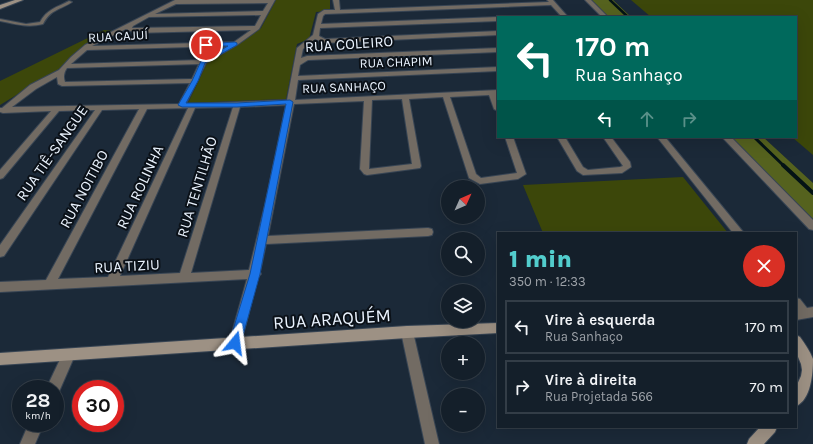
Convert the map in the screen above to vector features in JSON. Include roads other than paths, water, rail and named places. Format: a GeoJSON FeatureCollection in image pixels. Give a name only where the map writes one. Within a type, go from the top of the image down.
{"type":"FeatureCollection","features":[{"type":"Feature","properties":{"kind":"street"},"geometry":{"type":"LineString","coordinates":[[0,7],[20,0]]}},
{"type":"Feature","properties":{"kind":"street"},"geometry":{"type":"LineString","coordinates":[[1,111],[33,87],[64,69],[203,62],[235,44],[257,28],[266,13],[271,0],[177,1],[80,50]]}},
{"type":"Feature","properties":{"kind":"street"},"geometry":{"type":"LineString","coordinates":[[336,0],[338,12]]}},
{"type":"Feature","properties":{"kind":"street"},"geometry":{"type":"LineString","coordinates":[[588,0],[604,16]]}},
{"type":"Feature","properties":{"kind":"street"},"geometry":{"type":"LineString","coordinates":[[297,64],[300,48],[316,36],[320,15],[322,13],[551,2],[564,16]]}},
{"type":"Feature","properties":{"kind":"street"},"geometry":{"type":"LineString","coordinates":[[147,16],[266,13]]}},
{"type":"Feature","properties":{"kind":"street"},"geometry":{"type":"LineString","coordinates":[[318,26],[497,19]]}},
{"type":"Feature","properties":{"kind":"street"},"geometry":{"type":"LineString","coordinates":[[130,25],[129,29],[135,31],[257,28]]}},
{"type":"Feature","properties":{"kind":"street"},"geometry":{"type":"LineString","coordinates":[[316,36],[318,39],[325,41],[497,33]]}},
{"type":"Feature","properties":{"kind":"street","name":"RUA CAJUÍ"},"geometry":{"type":"LineString","coordinates":[[64,69],[80,50],[90,47],[235,44]]}},
{"type":"Feature","properties":{"kind":"street","name":"RUA COLEIRO"},"geometry":{"type":"LineString","coordinates":[[235,343],[255,274],[297,64],[301,60],[307,58],[497,50]]}},
{"type":"Feature","properties":{"kind":"street"},"geometry":{"type":"LineString","coordinates":[[182,105],[203,62]]}},
{"type":"Feature","properties":{"kind":"street"},"geometry":{"type":"LineString","coordinates":[[64,69],[61,83],[65,84],[195,81]]}},
{"type":"Feature","properties":{"kind":"street","name":"RUA CHAPIM"},"geometry":{"type":"LineString","coordinates":[[295,78],[497,69]]}},
{"type":"Feature","properties":{"kind":"street"},"geometry":{"type":"LineString","coordinates":[[495,93],[497,103]]}},
{"type":"Feature","properties":{"kind":"street","name":"RUA SANHAÇO"},"geometry":{"type":"LineString","coordinates":[[1,111],[182,105],[237,105],[495,93]]}},
{"type":"Feature","properties":{"kind":"street"},"geometry":{"type":"LineString","coordinates":[[446,95],[472,176],[474,178],[480,181],[518,176],[522,174],[509,138]]}},
{"type":"Feature","properties":{"kind":"street"},"geometry":{"type":"LineString","coordinates":[[368,99],[364,169],[367,172],[417,166],[405,97]]}},
{"type":"Feature","properties":{"kind":"street","name":"RUA ROLINHA"},"geometry":{"type":"LineString","coordinates":[[112,281],[193,105]]}},
{"type":"Feature","properties":{"kind":"street","name":"RUA TENTILHÃO"},"geometry":{"type":"LineString","coordinates":[[184,278],[237,105]]}},
{"type":"Feature","properties":{"kind":"street","name":"RUA NOITIBO"},"geometry":{"type":"LineString","coordinates":[[49,285],[144,107]]}},
{"type":"Feature","properties":{"kind":"street","name":"RUA TIÊ-SANGUE"},"geometry":{"type":"LineString","coordinates":[[0,253],[100,108]]}},
{"type":"Feature","properties":{"kind":"street"},"geometry":{"type":"LineString","coordinates":[[0,176],[56,109]]}},
{"type":"Feature","properties":{"kind":"street"},"geometry":{"type":"LineString","coordinates":[[562,138],[580,169],[586,173],[622,170],[627,164],[608,138]]}},
{"type":"Feature","properties":{"kind":"street"},"geometry":{"type":"LineString","coordinates":[[662,138],[738,232]]}},
{"type":"Feature","properties":{"kind":"street"},"geometry":{"type":"LineString","coordinates":[[727,138],[813,226]]}},
{"type":"Feature","properties":{"kind":"street"},"geometry":{"type":"LineString","coordinates":[[262,240],[428,232]]}},
{"type":"Feature","properties":{"kind":"street","name":"RUA TIZIU"},"geometry":{"type":"LineString","coordinates":[[0,287],[255,274]]}},
{"type":"Feature","properties":{"kind":"street"},"geometry":{"type":"LineString","coordinates":[[797,304],[805,313]]}},
{"type":"Feature","properties":{"kind":"street","name":"RUA ARAQUÉM"},"geometry":{"type":"LineString","coordinates":[[0,359],[406,332],[497,328]]}},
{"type":"Feature","properties":{"kind":"street"},"geometry":{"type":"LineString","coordinates":[[406,332],[432,444]]}},
{"type":"Feature","properties":{"kind":"street"},"geometry":{"type":"LineString","coordinates":[[797,342],[809,360],[812,374],[808,383],[797,397]]}},
{"type":"Feature","properties":{"kind":"street"},"geometry":{"type":"LineString","coordinates":[[57,380],[69,355]]}},
{"type":"Feature","properties":{"kind":"street"},"geometry":{"type":"LineString","coordinates":[[754,444],[769,428]]}},
{"type":"Feature","properties":{"kind":"street"},"geometry":{"type":"LineString","coordinates":[[27,444],[33,432]]}},
{"type":"Feature","properties":{"kind":"lane"},"geometry":{"type":"LineString","coordinates":[[0,20],[38,25],[42,23],[45,16],[50,12],[70,2]]}},
{"type":"Feature","properties":{"kind":"waterway"},"geometry":{"type":"LineString","coordinates":[[610,0],[627,16]]}},
{"type":"Feature","properties":{"kind":"waterway"},"geometry":{"type":"LineString","coordinates":[[755,138],[784,166]]}},
{"type":"Feature","properties":{"kind":"waterway"},"geometry":{"type":"LineString","coordinates":[[783,165],[813,193]]}}]}
